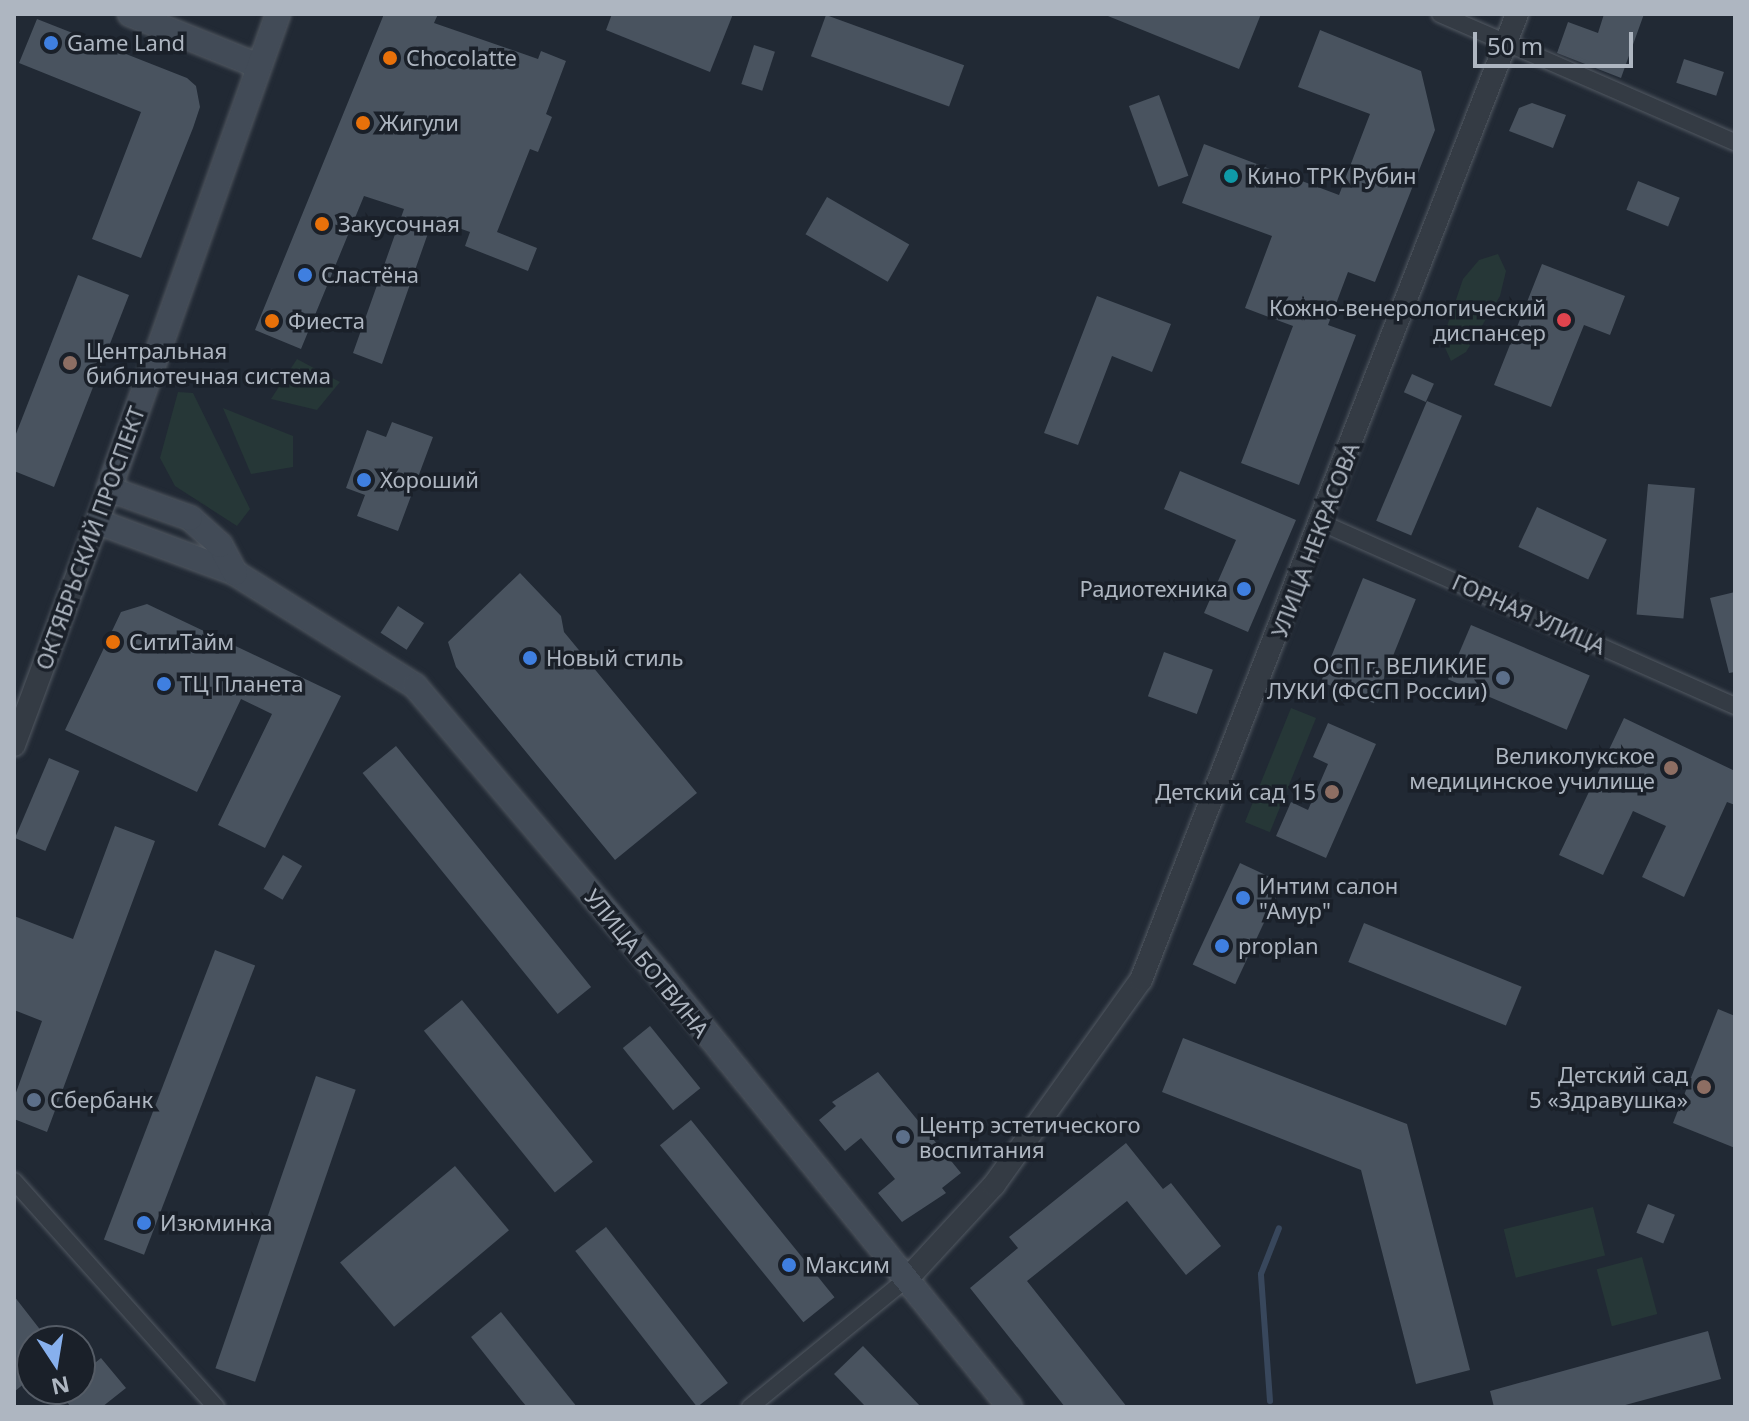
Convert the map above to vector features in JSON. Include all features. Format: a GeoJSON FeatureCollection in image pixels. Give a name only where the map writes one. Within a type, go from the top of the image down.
{"type":"FeatureCollection","features":[{"type":"Feature","properties":{"kind":"main road"},"geometry":{"type":"LineString","coordinates":[[130,14],[259,66]]}},
{"type":"Feature","properties":{"kind":"main road","name":"ОКТЯБРЬСКИЙ ПРОСПЕКТ"},"geometry":{"type":"LineString","coordinates":[[109,489],[278,14]]}},
{"type":"Feature","properties":{"kind":"main road","name":"УЛИЦА БОТВИНА"},"geometry":{"type":"LineString","coordinates":[[109,489],[190,518],[220,545],[235,573]]}},
{"type":"Feature","properties":{"kind":"main road","name":"УЛИЦА БОТВИНА"},"geometry":{"type":"LineString","coordinates":[[98,522],[235,573],[415,686],[909,1277],[1010,1407]]}},
{"type":"Feature","properties":{"kind":"street"},"geometry":{"type":"LineString","coordinates":[[1440,14],[1735,142]]}},
{"type":"Feature","properties":{"kind":"street","name":"УЛИЦА НЕКРАСОВА"},"geometry":{"type":"LineString","coordinates":[[909,1277],[994,1185],[1141,980],[1322,523],[1517,14]]}},
{"type":"Feature","properties":{"kind":"street","name":"ОКТЯБРЬСКИЙ ПРОСПЕКТ"},"geometry":{"type":"LineString","coordinates":[[14,745],[109,489]]}},
{"type":"Feature","properties":{"kind":"street","name":"ГОРНАЯ УЛИЦА"},"geometry":{"type":"LineString","coordinates":[[1322,523],[1735,706]]}},
{"type":"Feature","properties":{"kind":"street"},"geometry":{"type":"LineString","coordinates":[[14,1181],[216,1407]]}},
{"type":"Feature","properties":{"kind":"street"},"geometry":{"type":"LineString","coordinates":[[750,1407],[909,1277]]}},
{"type":"Feature","properties":{"kind":"shaded area"},"geometry":{"type":"Polygon","coordinates":[[[1498,254],[1506,271],[1500,296],[1466,352],[1451,361],[1442,341],[1463,279],[1479,260],[1498,254]]]}},
{"type":"Feature","properties":{"kind":"shaded area"},"geometry":{"type":"Polygon","coordinates":[[[297,359],[340,382],[317,410],[271,399],[297,359]]]}},
{"type":"Feature","properties":{"kind":"shaded area"},"geometry":{"type":"Polygon","coordinates":[[[178,392],[193,393],[250,509],[237,526],[175,486],[160,458],[178,392]]]}},
{"type":"Feature","properties":{"kind":"shaded area"},"geometry":{"type":"Polygon","coordinates":[[[223,408],[293,436],[293,467],[251,474],[223,408]]]}},
{"type":"Feature","properties":{"kind":"shaded area"},"geometry":{"type":"Polygon","coordinates":[[[1291,708],[1316,718],[1270,832],[1245,822],[1291,708]]]}},
{"type":"Feature","properties":{"kind":"shaded area"},"geometry":{"type":"Polygon","coordinates":[[[1593,1207],[1605,1256],[1516,1278],[1504,1229],[1593,1207]]]}},
{"type":"Feature","properties":{"kind":"shaded area"},"geometry":{"type":"Polygon","coordinates":[[[1642,1257],[1657,1314],[1612,1326],[1597,1269],[1642,1257]]]}},
{"type":"Feature","properties":{"kind":"building"},"geometry":{"type":"Polygon","coordinates":[[[384,14],[438,14],[434,23],[538,59],[541,51],[566,61],[546,114],[552,117],[538,152],[530,149],[497,232],[537,248],[528,271],[465,246],[470,232],[433,219],[382,364],[353,353],[404,209],[364,196],[301,349],[255,330],[384,14]]]}},
{"type":"Feature","properties":{"kind":"building"},"geometry":{"type":"Polygon","coordinates":[[[612,14],[733,14],[710,72],[606,30],[612,14]]]}},
{"type":"Feature","properties":{"kind":"building"},"geometry":{"type":"Polygon","coordinates":[[[1103,14],[1261,14],[1239,69],[1103,14]]]}},
{"type":"Feature","properties":{"kind":"building"},"geometry":{"type":"Polygon","coordinates":[[[1604,14],[1644,14],[1621,78],[1557,53],[1568,22],[1598,33],[1604,14]]]}},
{"type":"Feature","properties":{"kind":"building"},"geometry":{"type":"Polygon","coordinates":[[[826,15],[964,65],[949,107],[811,56],[826,15]]]}},
{"type":"Feature","properties":{"kind":"building"},"geometry":{"type":"Polygon","coordinates":[[[37,19],[187,78],[196,86],[200,107],[141,258],[92,239],[141,112],[19,63],[37,19]]]}},
{"type":"Feature","properties":{"kind":"building"},"geometry":{"type":"Polygon","coordinates":[[[1320,30],[1421,71],[1435,130],[1375,282],[1348,272],[1328,325],[1356,335],[1299,485],[1241,463],[1293,326],[1245,308],[1272,236],[1182,203],[1204,144],[1339,195],[1370,114],[1298,87],[1320,30]]]}},
{"type":"Feature","properties":{"kind":"building"},"geometry":{"type":"Polygon","coordinates":[[[754,45],[775,52],[762,91],[741,84],[754,45]]]}},
{"type":"Feature","properties":{"kind":"building"},"geometry":{"type":"Polygon","coordinates":[[[1684,59],[1724,72],[1716,96],[1676,83],[1684,59]]]}},
{"type":"Feature","properties":{"kind":"building"},"geometry":{"type":"Polygon","coordinates":[[[1159,95],[1188,176],[1158,187],[1129,106],[1159,95]]]}},
{"type":"Feature","properties":{"kind":"building"},"geometry":{"type":"Polygon","coordinates":[[[1532,103],[1566,115],[1553,148],[1509,131],[1519,108],[1532,103]]]}},
{"type":"Feature","properties":{"kind":"building"},"geometry":{"type":"Polygon","coordinates":[[[1638,181],[1680,198],[1668,227],[1626,210],[1638,181]]]}},
{"type":"Feature","properties":{"kind":"building"},"geometry":{"type":"Polygon","coordinates":[[[827,197],[909,245],[888,282],[806,234],[827,197]]]}},
{"type":"Feature","properties":{"kind":"building"},"geometry":{"type":"Polygon","coordinates":[[[1542,264],[1625,296],[1610,335],[1584,325],[1551,407],[1494,385],[1542,264]]]}},
{"type":"Feature","properties":{"kind":"building"},"geometry":{"type":"Polygon","coordinates":[[[78,275],[129,295],[54,487],[14,471],[14,439],[78,275]]]}},
{"type":"Feature","properties":{"kind":"building"},"geometry":{"type":"Polygon","coordinates":[[[1097,296],[1171,324],[1152,372],[1112,356],[1078,445],[1044,433],[1097,296]]]}},
{"type":"Feature","properties":{"kind":"building"},"geometry":{"type":"Polygon","coordinates":[[[1412,374],[1434,384],[1426,402],[1404,392],[1412,374]]]}},
{"type":"Feature","properties":{"kind":"building"},"geometry":{"type":"Polygon","coordinates":[[[1427,401],[1462,416],[1411,536],[1376,521],[1427,401]]]}},
{"type":"Feature","properties":{"kind":"building"},"geometry":{"type":"Polygon","coordinates":[[[392,422],[433,437],[398,531],[357,516],[365,495],[346,488],[367,430],[386,437],[392,422]]]}},
{"type":"Feature","properties":{"kind":"building"},"geometry":{"type":"Polygon","coordinates":[[[1180,471],[1296,520],[1248,632],[1204,613],[1236,540],[1164,509],[1180,471]]]}},
{"type":"Feature","properties":{"kind":"building"},"geometry":{"type":"Polygon","coordinates":[[[1648,484],[1695,488],[1683,619],[1637,615],[1648,484]]]}},
{"type":"Feature","properties":{"kind":"building"},"geometry":{"type":"Polygon","coordinates":[[[1537,507],[1607,540],[1588,579],[1518,547],[1537,507]]]}},
{"type":"Feature","properties":{"kind":"building"},"geometry":{"type":"Polygon","coordinates":[[[520,573],[561,616],[564,632],[697,793],[615,860],[456,667],[448,642],[520,573]]]}},
{"type":"Feature","properties":{"kind":"building"},"geometry":{"type":"Polygon","coordinates":[[[1363,578],[1416,599],[1374,703],[1321,682],[1363,578]]]}},
{"type":"Feature","properties":{"kind":"building"},"geometry":{"type":"Polygon","coordinates":[[[1735,592],[1735,672],[1729,673],[1710,598],[1735,592]]]}},
{"type":"Feature","properties":{"kind":"building"},"geometry":{"type":"Polygon","coordinates":[[[147,604],[341,696],[265,848],[218,825],[272,714],[241,699],[197,792],[65,730],[121,612],[147,604]]]}},
{"type":"Feature","properties":{"kind":"building"},"geometry":{"type":"Polygon","coordinates":[[[398,606],[424,623],[407,650],[381,633],[398,606]]]}},
{"type":"Feature","properties":{"kind":"building"},"geometry":{"type":"Polygon","coordinates":[[[1471,625],[1590,675],[1567,730],[1448,679],[1471,625]]]}},
{"type":"Feature","properties":{"kind":"building"},"geometry":{"type":"Polygon","coordinates":[[[1164,652],[1213,670],[1197,714],[1148,696],[1164,652]]]}},
{"type":"Feature","properties":{"kind":"building"},"geometry":{"type":"Polygon","coordinates":[[[1624,718],[1735,771],[1735,805],[1727,802],[1684,897],[1642,877],[1666,826],[1633,811],[1603,875],[1559,855],[1624,718]]]}},
{"type":"Feature","properties":{"kind":"building","name":"Детский сад 15"},"geometry":{"type":"Polygon","coordinates":[[[1328,723],[1376,744],[1326,858],[1276,836],[1291,802],[1308,810],[1328,764],[1313,757],[1328,723]]]}},
{"type":"Feature","properties":{"kind":"building"},"geometry":{"type":"Polygon","coordinates":[[[396,746],[591,987],[558,1014],[363,773],[396,746]]]}},
{"type":"Feature","properties":{"kind":"building"},"geometry":{"type":"Polygon","coordinates":[[[49,758],[79,771],[45,851],[15,838],[49,758]]]}},
{"type":"Feature","properties":{"kind":"building"},"geometry":{"type":"Polygon","coordinates":[[[115,826],[155,841],[47,1132],[14,1119],[14,1098],[42,1021],[14,1010],[14,916],[73,939],[115,826]]]}},
{"type":"Feature","properties":{"kind":"building"},"geometry":{"type":"Polygon","coordinates":[[[283,855],[302,866],[283,900],[264,889],[283,855]]]}},
{"type":"Feature","properties":{"kind":"building"},"geometry":{"type":"Polygon","coordinates":[[[1240,863],[1283,883],[1235,984],[1193,965],[1240,863]]]}},
{"type":"Feature","properties":{"kind":"building"},"geometry":{"type":"Polygon","coordinates":[[[1364,923],[1522,987],[1506,1026],[1348,962],[1364,923]]]}},
{"type":"Feature","properties":{"kind":"building"},"geometry":{"type":"Polygon","coordinates":[[[215,950],[255,965],[144,1255],[104,1239],[215,950]]]}},
{"type":"Feature","properties":{"kind":"building"},"geometry":{"type":"Polygon","coordinates":[[[462,1000],[593,1162],[555,1192],[424,1031],[462,1000]]]}},
{"type":"Feature","properties":{"kind":"building"},"geometry":{"type":"Polygon","coordinates":[[[1718,1009],[1735,1016],[1735,1148],[1673,1123],[1718,1009]]]}},
{"type":"Feature","properties":{"kind":"building"},"geometry":{"type":"Polygon","coordinates":[[[650,1026],[700,1088],[673,1110],[623,1048],[650,1026]]]}},
{"type":"Feature","properties":{"kind":"building"},"geometry":{"type":"Polygon","coordinates":[[[1183,1038],[1407,1124],[1470,1370],[1416,1384],[1361,1170],[1162,1092],[1183,1038]]]}},
{"type":"Feature","properties":{"kind":"building"},"geometry":{"type":"Polygon","coordinates":[[[878,1072],[961,1173],[942,1188],[946,1193],[902,1222],[878,1193],[895,1179],[861,1138],[845,1151],[819,1120],[836,1106],[832,1102],[878,1072]]]}},
{"type":"Feature","properties":{"kind":"building"},"geometry":{"type":"Polygon","coordinates":[[[316,1076],[356,1090],[255,1382],[215,1368],[316,1076]]]}},
{"type":"Feature","properties":{"kind":"building"},"geometry":{"type":"Polygon","coordinates":[[[691,1120],[834,1297],[803,1322],[660,1145],[691,1120]]]}},
{"type":"Feature","properties":{"kind":"building"},"geometry":{"type":"Polygon","coordinates":[[[1126,1143],[1163,1189],[1171,1183],[1221,1246],[1186,1275],[1127,1201],[1027,1281],[1127,1407],[1065,1407],[970,1288],[1018,1248],[1009,1237],[1126,1143]]]}},
{"type":"Feature","properties":{"kind":"building"},"geometry":{"type":"Polygon","coordinates":[[[455,1166],[509,1230],[394,1327],[340,1262],[455,1166]]]}},
{"type":"Feature","properties":{"kind":"building"},"geometry":{"type":"Polygon","coordinates":[[[1648,1204],[1675,1215],[1663,1244],[1636,1233],[1648,1204]]]}},
{"type":"Feature","properties":{"kind":"building"},"geometry":{"type":"Polygon","coordinates":[[[606,1227],[728,1383],[697,1407],[575,1251],[606,1227]]]}},
{"type":"Feature","properties":{"kind":"building"},"geometry":{"type":"Polygon","coordinates":[[[14,1296],[37,1325],[16,1325],[14,1392],[14,1296]]]}},
{"type":"Feature","properties":{"kind":"building"},"geometry":{"type":"Polygon","coordinates":[[[501,1312],[577,1407],[527,1407],[521,1400],[471,1337],[501,1312]]]}},
{"type":"Feature","properties":{"kind":"building"},"geometry":{"type":"Polygon","coordinates":[[[1708,1331],[1721,1379],[1618,1407],[1494,1407],[1490,1391],[1708,1331]]]}},
{"type":"Feature","properties":{"kind":"building"},"geometry":{"type":"Polygon","coordinates":[[[863,1346],[921,1407],[866,1407],[834,1374],[863,1346]]]}},
{"type":"Feature","properties":{"kind":"building"},"geometry":{"type":"Polygon","coordinates":[[[101,1358],[126,1388],[102,1407],[71,1407],[69,1405],[96,1405],[96,1362],[101,1358]]]}},
{"type":"Feature","properties":{"kind":"waterway"},"geometry":{"type":"LineString","coordinates":[[1270,1401],[1261,1274],[1279,1228]]}},
{"type":"Feature","properties":{"kind":"place","name":"Game Land"},"geometry":{"type":"Point","coordinates":[51,43]}},
{"type":"Feature","properties":{"kind":"place","name":"Chocolatte"},"geometry":{"type":"Point","coordinates":[390,58]}},
{"type":"Feature","properties":{"kind":"place","name":"Жигули"},"geometry":{"type":"Point","coordinates":[363,123]}},
{"type":"Feature","properties":{"kind":"place","name":"Кино ТРК Рубин"},"geometry":{"type":"Point","coordinates":[1231,176]}},
{"type":"Feature","properties":{"kind":"place","name":"Закусочная"},"geometry":{"type":"Point","coordinates":[322,224]}},
{"type":"Feature","properties":{"kind":"place","name":"Сластёна"},"geometry":{"type":"Point","coordinates":[305,275]}},
{"type":"Feature","properties":{"kind":"place","name":"Кожно-венерологический диспансер"},"geometry":{"type":"Point","coordinates":[1564,320]}},
{"type":"Feature","properties":{"kind":"place","name":"Фиеста"},"geometry":{"type":"Point","coordinates":[272,321]}},
{"type":"Feature","properties":{"kind":"place","name":"Центральная библиотечная система"},"geometry":{"type":"Point","coordinates":[70,363]}},
{"type":"Feature","properties":{"kind":"place","name":"Хороший"},"geometry":{"type":"Point","coordinates":[364,480]}},
{"type":"Feature","properties":{"kind":"place","name":"Радиотехника"},"geometry":{"type":"Point","coordinates":[1244,589]}},
{"type":"Feature","properties":{"kind":"place","name":"СитиТайм"},"geometry":{"type":"Point","coordinates":[113,642]}},
{"type":"Feature","properties":{"kind":"place","name":"Новый стиль"},"geometry":{"type":"Point","coordinates":[530,658]}},
{"type":"Feature","properties":{"kind":"place","name":"ОСП г. ВЕЛИКИЕ ЛУКИ (ФССП России)"},"geometry":{"type":"Point","coordinates":[1503,678]}},
{"type":"Feature","properties":{"kind":"place","name":"ТЦ Планета"},"geometry":{"type":"Point","coordinates":[164,684]}},
{"type":"Feature","properties":{"kind":"place","name":"Великолукское медицинское училище"},"geometry":{"type":"Point","coordinates":[1671,768]}},
{"type":"Feature","properties":{"kind":"place","name":"Детский сад 15"},"geometry":{"type":"Point","coordinates":[1332,792]}},
{"type":"Feature","properties":{"kind":"place","name":"Интим салон \"Амур\""},"geometry":{"type":"Point","coordinates":[1243,898]}},
{"type":"Feature","properties":{"kind":"place","name":"proplan"},"geometry":{"type":"Point","coordinates":[1222,946]}},
{"type":"Feature","properties":{"kind":"place","name":"Детский сад 5 «Здравушка»"},"geometry":{"type":"Point","coordinates":[1704,1087]}},
{"type":"Feature","properties":{"kind":"place","name":"Сбербанк"},"geometry":{"type":"Point","coordinates":[34,1100]}},
{"type":"Feature","properties":{"kind":"place","name":"Центр эстетического воспитания"},"geometry":{"type":"Point","coordinates":[903,1137]}},
{"type":"Feature","properties":{"kind":"place","name":"Изюминка"},"geometry":{"type":"Point","coordinates":[144,1223]}},
{"type":"Feature","properties":{"kind":"place","name":"Максим"},"geometry":{"type":"Point","coordinates":[789,1265]}}]}
